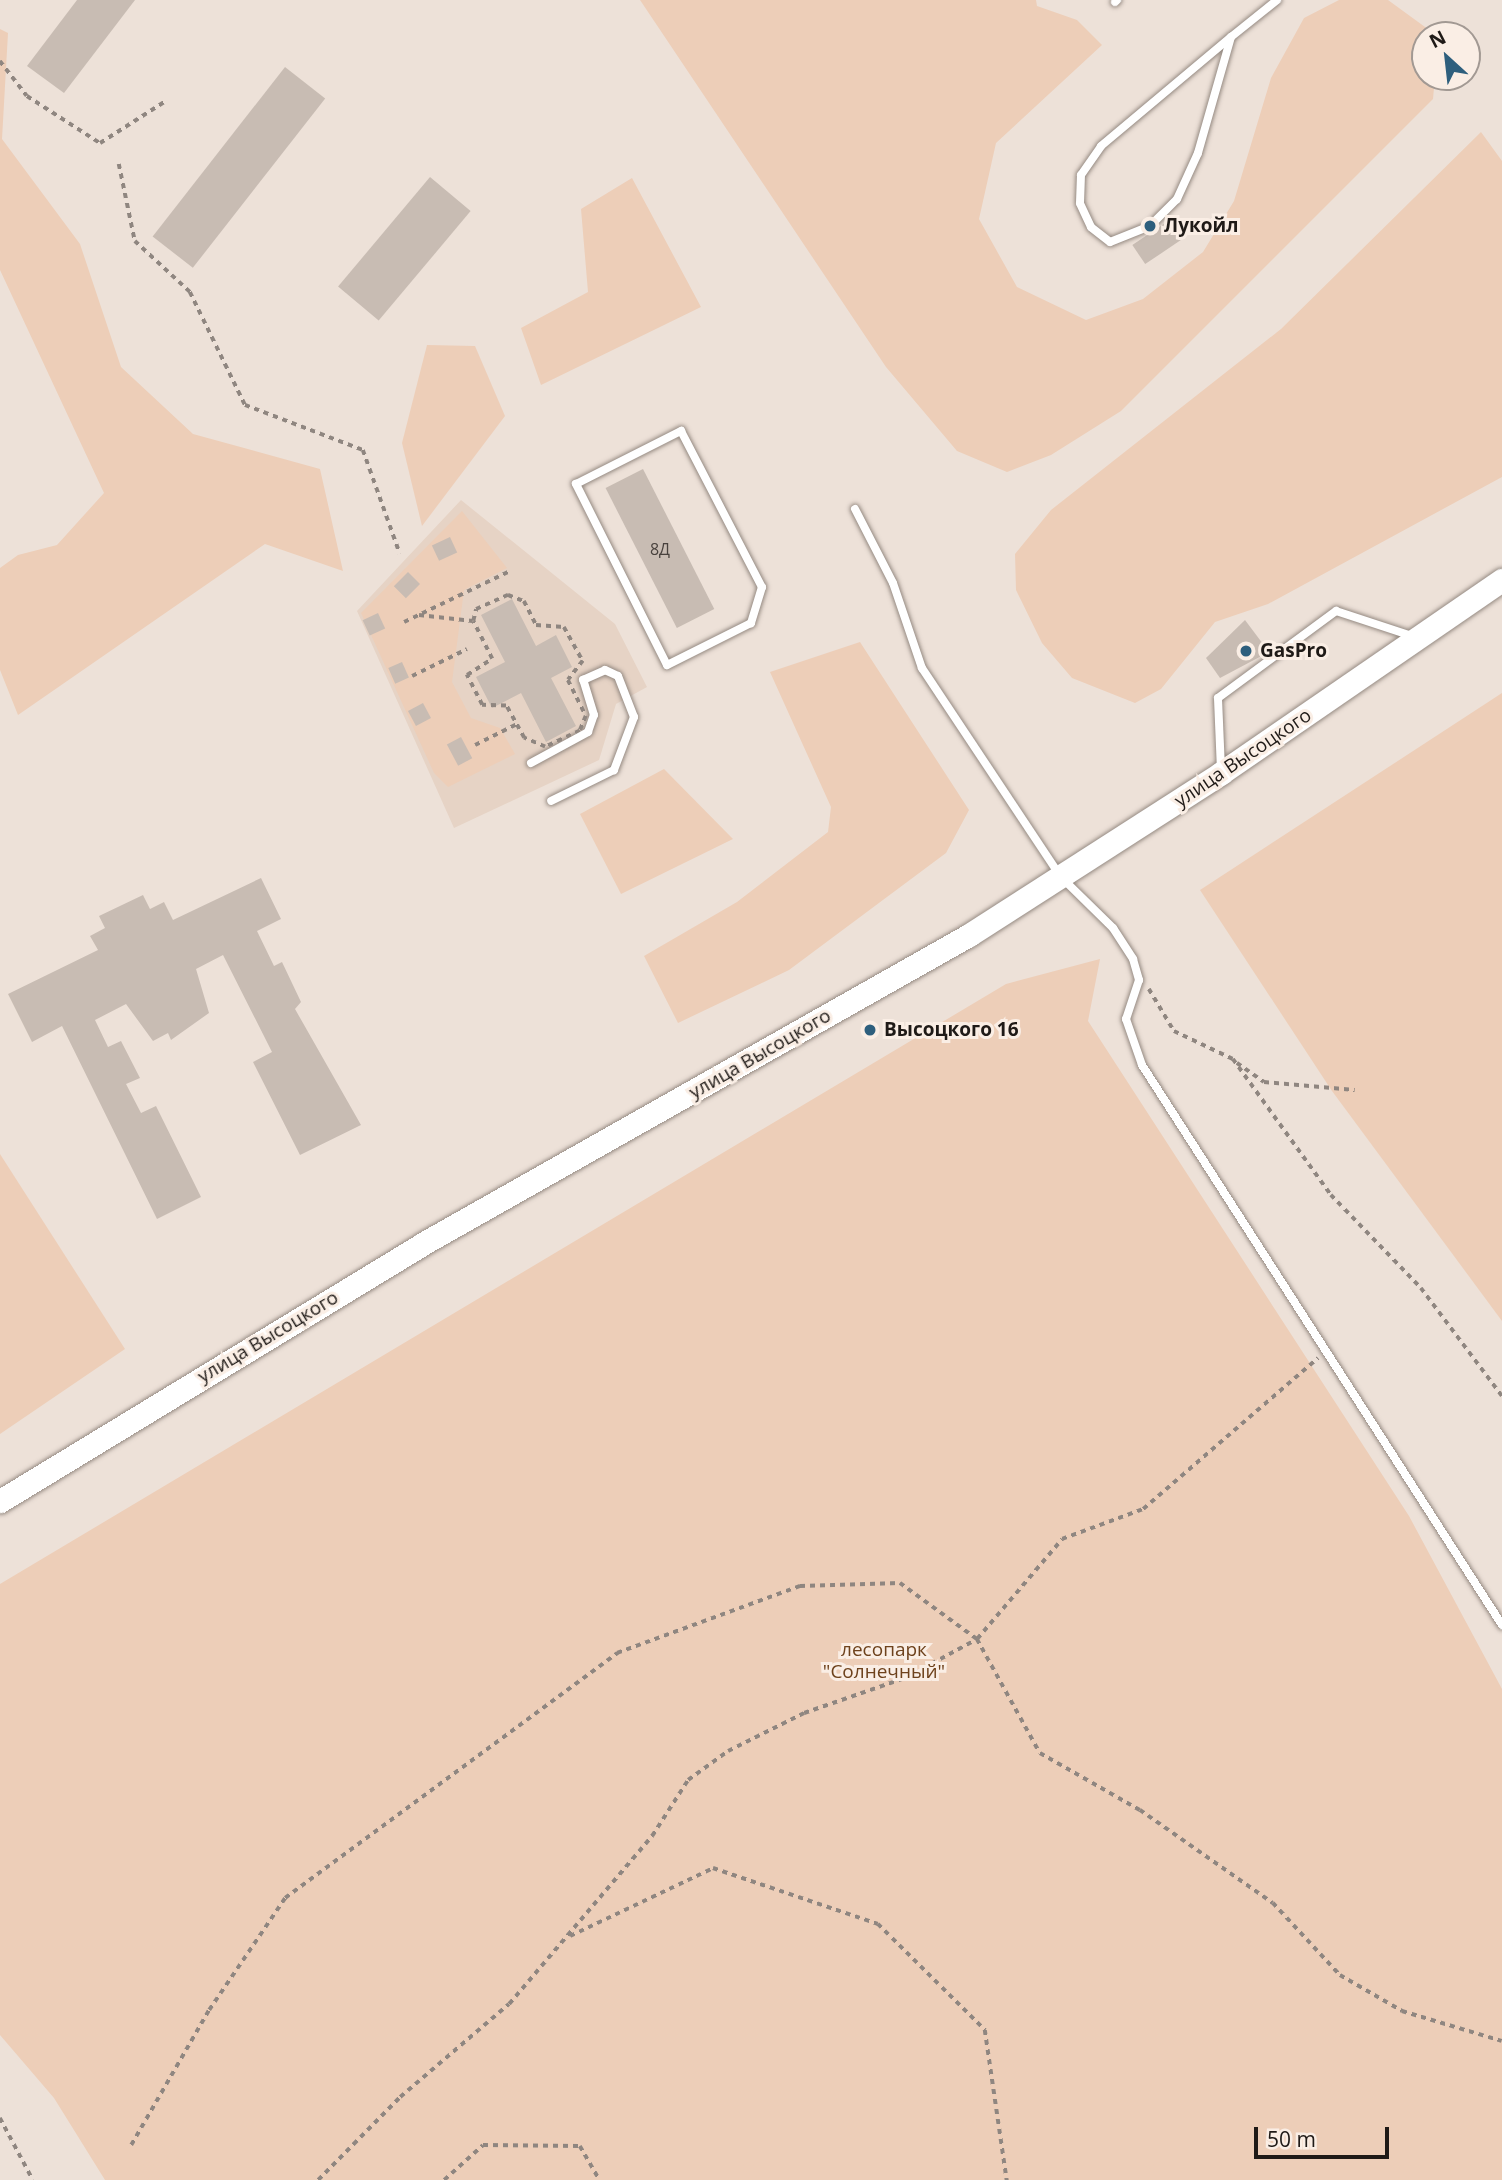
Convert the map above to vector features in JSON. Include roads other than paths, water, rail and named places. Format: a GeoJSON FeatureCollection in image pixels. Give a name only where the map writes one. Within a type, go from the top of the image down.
{"type":"FeatureCollection","features":[{"type":"Feature","properties":{"kind":"main road","name":"улица Высоцкого"},"geometry":{"type":"LineString","coordinates":[[0,1501],[425,1243],[1061,877],[1222,773],[1502,580]]}},
{"type":"Feature","properties":{"kind":"lane"},"geometry":{"type":"LineString","coordinates":[[1231,37],[1198,153],[1177,198],[1150,226],[1110,242],[1091,227],[1080,203],[1081,176],[1101,146],[1231,37],[1277,0]]}},
{"type":"Feature","properties":{"kind":"lane"},"geometry":{"type":"LineString","coordinates":[[681,430],[749,560],[762,587],[751,623],[667,665],[576,484],[681,430]]}},
{"type":"Feature","properties":{"kind":"lane"},"geometry":{"type":"LineString","coordinates":[[855,509],[893,583],[922,668],[1061,877],[1113,928],[1139,980],[1126,1019],[1142,1065],[1328,1350],[1502,1625]]}},
{"type":"Feature","properties":{"kind":"lane"},"geometry":{"type":"LineString","coordinates":[[1222,773],[1218,698],[1336,611],[1419,638]]}},
{"type":"Feature","properties":{"kind":"lane"},"geometry":{"type":"LineString","coordinates":[[531,763],[588,732],[594,715],[583,680],[606,670],[618,676],[634,717],[614,771],[551,801]]}},
{"type":"Feature","properties":{"kind":"place","name":"Лукойл"},"geometry":{"type":"Point","coordinates":[1150,226]}},
{"type":"Feature","properties":{"kind":"place","name":"GasPro"},"geometry":{"type":"Point","coordinates":[1246,651]}},
{"type":"Feature","properties":{"kind":"place","name":"Высоцкого 16"},"geometry":{"type":"Point","coordinates":[870,1030]}},
{"type":"Feature","properties":{"kind":"park label","name":"лесопарк \"Солнечный\""},"geometry":{"type":"Point","coordinates":[884,1661]}}]}
